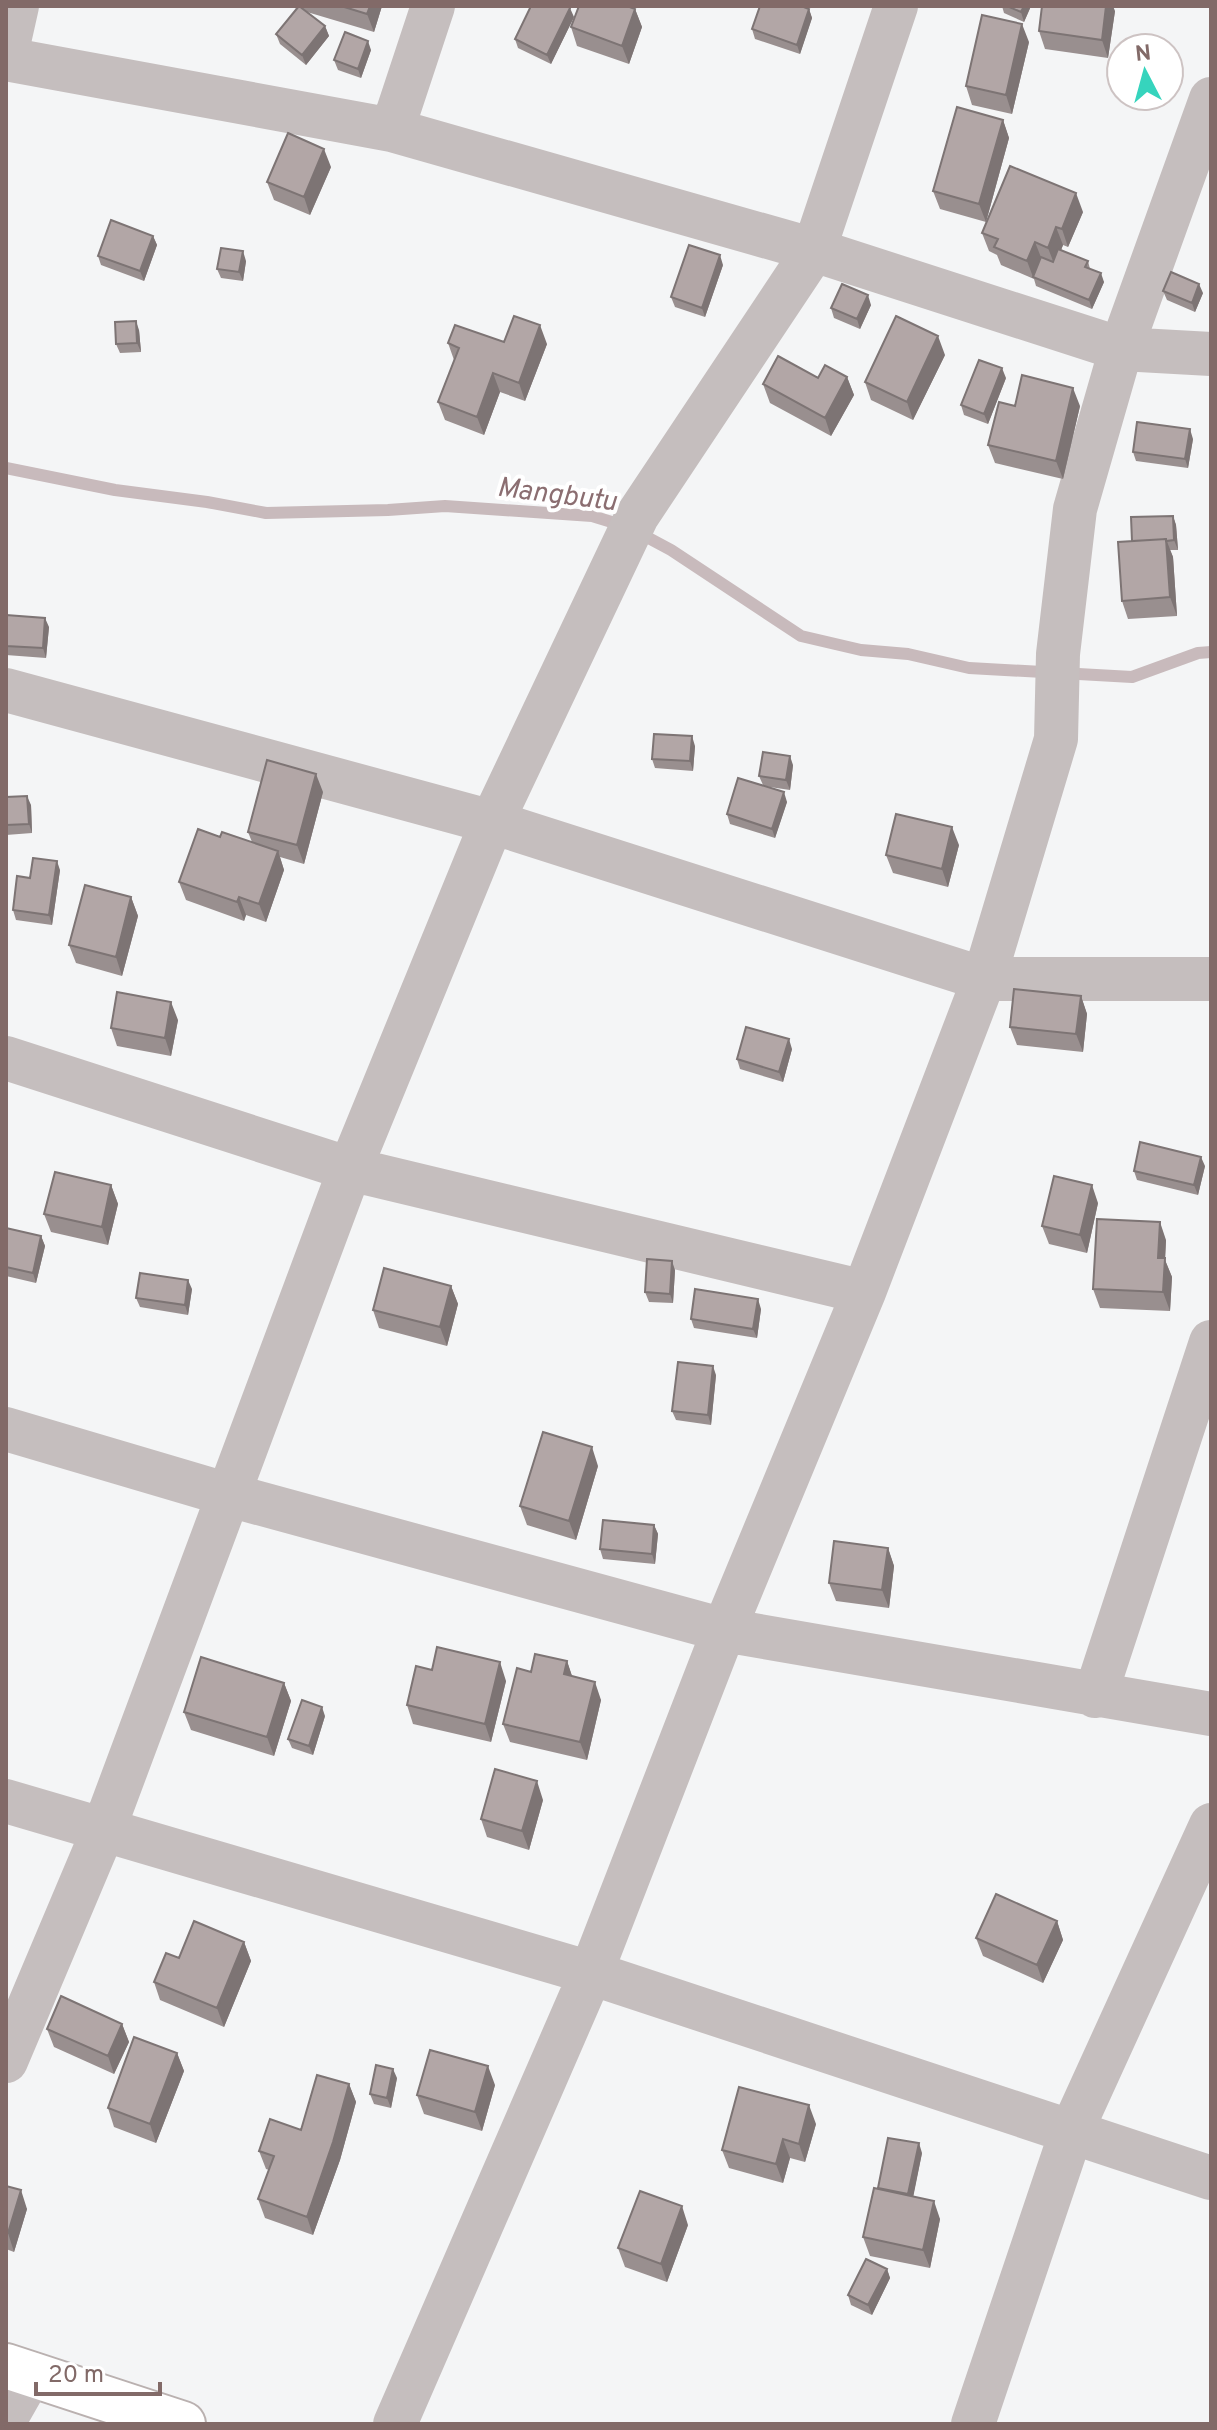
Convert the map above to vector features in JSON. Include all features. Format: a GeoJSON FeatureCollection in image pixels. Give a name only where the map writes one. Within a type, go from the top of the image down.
{"type":"FeatureCollection","features":[{"type":"Feature","properties":{"kind":"street"},"geometry":{"type":"LineString","coordinates":[[17,6],[6,57],[392,130],[814,250],[1121,349],[1211,354]]}},
{"type":"Feature","properties":{"kind":"street"},"geometry":{"type":"LineString","coordinates":[[392,130],[433,6]]}},
{"type":"Feature","properties":{"kind":"street"},"geometry":{"type":"LineString","coordinates":[[6,2061],[103,1831],[350,1169],[492,822],[637,516],[814,250],[896,6]]}},
{"type":"Feature","properties":{"kind":"street"},"geometry":{"type":"LineString","coordinates":[[395,2424],[591,1973],[724,1630],[864,1292],[984,979],[1056,739],[1058,671],[1075,509],[1121,349],[1211,99]]}},
{"type":"Feature","properties":{"kind":"street"},"geometry":{"type":"LineString","coordinates":[[6,690],[492,822],[984,979],[1211,979]]}},
{"type":"Feature","properties":{"kind":"street"},"geometry":{"type":"LineString","coordinates":[[6,1058],[350,1169],[864,1292]]}},
{"type":"Feature","properties":{"kind":"street"},"geometry":{"type":"LineString","coordinates":[[1095,1696],[1211,1342]]}},
{"type":"Feature","properties":{"kind":"street"},"geometry":{"type":"LineString","coordinates":[[6,1429],[229,1495],[724,1630],[1211,1714]]}},
{"type":"Feature","properties":{"kind":"street"},"geometry":{"type":"LineString","coordinates":[[6,1801],[591,1973],[1211,2178]]}},
{"type":"Feature","properties":{"kind":"street"},"geometry":{"type":"LineString","coordinates":[[973,2424],[1072,2130],[1211,1825]]}},
{"type":"Feature","properties":{"kind":"street"},"geometry":{"type":"LineString","coordinates":[[6,2418],[19,2370],[183,2424]]}},
{"type":"Feature","properties":{"kind":"building"},"geometry":{"type":"Polygon","coordinates":[[[299,6],[325,26],[302,55],[276,34],[299,6]]]}},
{"type":"Feature","properties":{"kind":"building"},"geometry":{"type":"Polygon","coordinates":[[[341,6],[370,6],[367,14],[341,6]]]}},
{"type":"Feature","properties":{"kind":"building"},"geometry":{"type":"Polygon","coordinates":[[[531,6],[570,8],[547,55],[515,39],[531,6]]]}},
{"type":"Feature","properties":{"kind":"building"},"geometry":{"type":"Polygon","coordinates":[[[579,6],[627,6],[635,9],[622,46],[571,27],[579,6]]]}},
{"type":"Feature","properties":{"kind":"building"},"geometry":{"type":"Polygon","coordinates":[[[760,6],[801,6],[809,9],[797,45],[752,29],[760,6]]]}},
{"type":"Feature","properties":{"kind":"building"},"geometry":{"type":"Polygon","coordinates":[[[1007,6],[1024,6],[1021,12],[1007,6]]]}},
{"type":"Feature","properties":{"kind":"building"},"geometry":{"type":"Polygon","coordinates":[[[1042,6],[1106,6],[1102,40],[1039,31],[1042,6]]]}},
{"type":"Feature","properties":{"kind":"building"},"geometry":{"type":"Polygon","coordinates":[[[982,15],[1022,24],[1006,95],[966,86],[982,15]]]}},
{"type":"Feature","properties":{"kind":"building"},"geometry":{"type":"Polygon","coordinates":[[[345,32],[368,41],[358,69],[334,60],[345,32]]]}},
{"type":"Feature","properties":{"kind":"building"},"geometry":{"type":"Polygon","coordinates":[[[957,107],[1003,120],[979,204],[933,191],[957,107]]]}},
{"type":"Feature","properties":{"kind":"building"},"geometry":{"type":"Polygon","coordinates":[[[288,133],[324,149],[304,197],[267,182],[288,133]]]}},
{"type":"Feature","properties":{"kind":"building"},"geometry":{"type":"Polygon","coordinates":[[[1010,166],[1076,193],[1062,229],[1056,227],[1048,248],[1035,242],[1027,261],[994,247],[998,239],[982,233],[1010,166]]]}},
{"type":"Feature","properties":{"kind":"building"},"geometry":{"type":"Polygon","coordinates":[[[111,220],[153,236],[140,271],[98,256],[111,220]]]}},
{"type":"Feature","properties":{"kind":"building"},"geometry":{"type":"Polygon","coordinates":[[[689,245],[720,255],[702,308],[671,297],[689,245]]]}},
{"type":"Feature","properties":{"kind":"building"},"geometry":{"type":"Polygon","coordinates":[[[221,248],[243,251],[239,272],[217,269],[221,248]]]}},
{"type":"Feature","properties":{"kind":"building"},"geometry":{"type":"Polygon","coordinates":[[[1058,249],[1088,261],[1085,267],[1101,273],[1089,300],[1033,277],[1041,257],[1053,262],[1058,249]]]}},
{"type":"Feature","properties":{"kind":"building"},"geometry":{"type":"Polygon","coordinates":[[[1171,272],[1199,284],[1192,303],[1163,291],[1171,272]]]}},
{"type":"Feature","properties":{"kind":"building"},"geometry":{"type":"Polygon","coordinates":[[[842,284],[868,295],[857,319],[831,308],[842,284]]]}},
{"type":"Feature","properties":{"kind":"building"},"geometry":{"type":"Polygon","coordinates":[[[514,316],[540,325],[519,383],[493,373],[477,417],[438,402],[459,348],[448,343],[455,325],[504,342],[514,316]]]}},
{"type":"Feature","properties":{"kind":"building"},"geometry":{"type":"Polygon","coordinates":[[[896,316],[938,336],[907,402],[865,382],[896,316]]]}},
{"type":"Feature","properties":{"kind":"building"},"geometry":{"type":"Polygon","coordinates":[[[136,321],[137,343],[116,344],[115,322],[136,321]]]}},
{"type":"Feature","properties":{"kind":"building"},"geometry":{"type":"Polygon","coordinates":[[[778,356],[818,378],[825,365],[847,377],[825,418],[763,384],[778,356]]]}},
{"type":"Feature","properties":{"kind":"building"},"geometry":{"type":"Polygon","coordinates":[[[979,360],[1002,368],[984,414],[961,405],[979,360]]]}},
{"type":"Feature","properties":{"kind":"building"},"geometry":{"type":"Polygon","coordinates":[[[1022,375],[1073,388],[1056,461],[988,445],[999,402],[1015,406],[1022,375]]]}},
{"type":"Feature","properties":{"kind":"building"},"geometry":{"type":"Polygon","coordinates":[[[1137,422],[1190,429],[1185,459],[1133,452],[1137,422]]]}},
{"type":"Feature","properties":{"kind":"building"},"geometry":{"type":"Polygon","coordinates":[[[1173,516],[1174,540],[1132,541],[1131,517],[1173,516]]]}},
{"type":"Feature","properties":{"kind":"building"},"geometry":{"type":"Polygon","coordinates":[[[1166,539],[1170,597],[1122,601],[1118,542],[1166,539]]]}},
{"type":"Feature","properties":{"kind":"building"},"geometry":{"type":"Polygon","coordinates":[[[6,615],[45,618],[43,648],[6,646],[6,615]]]}},
{"type":"Feature","properties":{"kind":"building"},"geometry":{"type":"Polygon","coordinates":[[[654,734],[692,736],[690,761],[652,759],[654,734]]]}},
{"type":"Feature","properties":{"kind":"building"},"geometry":{"type":"Polygon","coordinates":[[[763,752],[790,756],[786,780],[759,776],[763,752]]]}},
{"type":"Feature","properties":{"kind":"building"},"geometry":{"type":"Polygon","coordinates":[[[267,760],[316,774],[297,845],[248,832],[267,760]]]}},
{"type":"Feature","properties":{"kind":"building"},"geometry":{"type":"Polygon","coordinates":[[[738,778],[784,792],[772,829],[727,814],[738,778]]]}},
{"type":"Feature","properties":{"kind":"building"},"geometry":{"type":"Polygon","coordinates":[[[27,796],[29,824],[6,825],[6,797],[27,796]]]}},
{"type":"Feature","properties":{"kind":"building"},"geometry":{"type":"Polygon","coordinates":[[[896,814],[952,827],[942,869],[886,855],[896,814]]]}},
{"type":"Feature","properties":{"kind":"building"},"geometry":{"type":"Polygon","coordinates":[[[198,829],[220,837],[222,832],[278,851],[259,904],[239,897],[237,902],[179,882],[198,829]]]}},
{"type":"Feature","properties":{"kind":"building"},"geometry":{"type":"Polygon","coordinates":[[[33,858],[57,861],[49,915],[13,910],[17,876],[30,878],[33,858]]]}},
{"type":"Feature","properties":{"kind":"building"},"geometry":{"type":"Polygon","coordinates":[[[85,885],[131,897],[116,957],[69,945],[85,885]]]}},
{"type":"Feature","properties":{"kind":"building"},"geometry":{"type":"Polygon","coordinates":[[[1014,989],[1081,996],[1076,1034],[1010,1027],[1014,989]]]}},
{"type":"Feature","properties":{"kind":"building"},"geometry":{"type":"Polygon","coordinates":[[[117,992],[171,1002],[165,1038],[111,1028],[117,992]]]}},
{"type":"Feature","properties":{"kind":"building"},"geometry":{"type":"Polygon","coordinates":[[[746,1027],[789,1039],[779,1072],[737,1059],[746,1027]]]}},
{"type":"Feature","properties":{"kind":"building"},"geometry":{"type":"Polygon","coordinates":[[[1140,1142],[1201,1157],[1194,1185],[1134,1171],[1140,1142]]]}},
{"type":"Feature","properties":{"kind":"building"},"geometry":{"type":"Polygon","coordinates":[[[55,1172],[111,1185],[102,1227],[44,1214],[55,1172]]]}},
{"type":"Feature","properties":{"kind":"building"},"geometry":{"type":"Polygon","coordinates":[[[1054,1176],[1092,1185],[1080,1235],[1042,1226],[1054,1176]]]}},
{"type":"Feature","properties":{"kind":"building"},"geometry":{"type":"Polygon","coordinates":[[[1097,1219],[1160,1222],[1158,1258],[1165,1258],[1163,1292],[1093,1289],[1097,1219]]]}},
{"type":"Feature","properties":{"kind":"building"},"geometry":{"type":"Polygon","coordinates":[[[6,1228],[41,1236],[33,1273],[6,1267],[6,1228]]]}},
{"type":"Feature","properties":{"kind":"building"},"geometry":{"type":"Polygon","coordinates":[[[647,1259],[672,1261],[670,1294],[645,1292],[647,1259]]]}},
{"type":"Feature","properties":{"kind":"building"},"geometry":{"type":"Polygon","coordinates":[[[384,1268],[451,1286],[440,1327],[373,1310],[384,1268]]]}},
{"type":"Feature","properties":{"kind":"building"},"geometry":{"type":"Polygon","coordinates":[[[140,1273],[188,1280],[185,1305],[136,1298],[140,1273]]]}},
{"type":"Feature","properties":{"kind":"building"},"geometry":{"type":"Polygon","coordinates":[[[695,1289],[758,1299],[753,1329],[691,1319],[695,1289]]]}},
{"type":"Feature","properties":{"kind":"building"},"geometry":{"type":"Polygon","coordinates":[[[678,1362],[713,1366],[708,1415],[672,1411],[678,1362]]]}},
{"type":"Feature","properties":{"kind":"building"},"geometry":{"type":"Polygon","coordinates":[[[543,1432],[592,1447],[569,1521],[520,1506],[543,1432]]]}},
{"type":"Feature","properties":{"kind":"building"},"geometry":{"type":"Polygon","coordinates":[[[603,1520],[654,1525],[652,1554],[600,1549],[603,1520]]]}},
{"type":"Feature","properties":{"kind":"building"},"geometry":{"type":"Polygon","coordinates":[[[834,1541],[888,1548],[882,1590],[829,1583],[834,1541]]]}},
{"type":"Feature","properties":{"kind":"building"},"geometry":{"type":"Polygon","coordinates":[[[437,1647],[500,1662],[485,1724],[407,1705],[416,1666],[432,1670],[437,1647]]]}},
{"type":"Feature","properties":{"kind":"building"},"geometry":{"type":"Polygon","coordinates":[[[535,1654],[567,1661],[564,1674],[595,1682],[580,1742],[503,1724],[517,1668],[531,1672],[535,1654]]]}},
{"type":"Feature","properties":{"kind":"building"},"geometry":{"type":"Polygon","coordinates":[[[201,1657],[284,1683],[267,1737],[184,1712],[201,1657]]]}},
{"type":"Feature","properties":{"kind":"building"},"geometry":{"type":"Polygon","coordinates":[[[302,1700],[322,1707],[309,1746],[288,1739],[302,1700]]]}},
{"type":"Feature","properties":{"kind":"building"},"geometry":{"type":"Polygon","coordinates":[[[495,1769],[537,1781],[522,1831],[481,1819],[495,1769]]]}},
{"type":"Feature","properties":{"kind":"building"},"geometry":{"type":"Polygon","coordinates":[[[996,1894],[1057,1921],[1037,1965],[976,1938],[996,1894]]]}},
{"type":"Feature","properties":{"kind":"building"},"geometry":{"type":"Polygon","coordinates":[[[194,1921],[244,1942],[217,2008],[154,1982],[166,1953],[179,1958],[194,1921]]]}},
{"type":"Feature","properties":{"kind":"building"},"geometry":{"type":"Polygon","coordinates":[[[61,1996],[122,2024],[108,2056],[47,2029],[61,1996]]]}},
{"type":"Feature","properties":{"kind":"building"},"geometry":{"type":"Polygon","coordinates":[[[134,2037],[177,2053],[150,2124],[108,2108],[134,2037]]]}},
{"type":"Feature","properties":{"kind":"building"},"geometry":{"type":"Polygon","coordinates":[[[430,2050],[488,2066],[475,2112],[417,2095],[430,2050]]]}},
{"type":"Feature","properties":{"kind":"building"},"geometry":{"type":"Polygon","coordinates":[[[376,2065],[393,2069],[387,2098],[370,2094],[376,2065]]]}},
{"type":"Feature","properties":{"kind":"building"},"geometry":{"type":"Polygon","coordinates":[[[317,2075],[349,2084],[307,2217],[258,2199],[274,2156],[259,2151],[270,2119],[301,2130],[317,2075]]]}},
{"type":"Feature","properties":{"kind":"building"},"geometry":{"type":"Polygon","coordinates":[[[739,2087],[809,2105],[799,2144],[783,2139],[776,2164],[722,2150],[739,2087]]]}},
{"type":"Feature","properties":{"kind":"building"},"geometry":{"type":"Polygon","coordinates":[[[888,2138],[919,2143],[908,2194],[878,2188],[888,2138]]]}},
{"type":"Feature","properties":{"kind":"building"},"geometry":{"type":"Polygon","coordinates":[[[6,2186],[21,2190],[8,2233],[6,2233],[6,2186]]]}},
{"type":"Feature","properties":{"kind":"building"},"geometry":{"type":"Polygon","coordinates":[[[874,2188],[934,2201],[923,2250],[863,2237],[874,2188]]]}},
{"type":"Feature","properties":{"kind":"building"},"geometry":{"type":"Polygon","coordinates":[[[640,2191],[682,2206],[661,2264],[618,2248],[640,2191]]]}},
{"type":"Feature","properties":{"kind":"building"},"geometry":{"type":"Polygon","coordinates":[[[866,2259],[887,2269],[868,2305],[848,2295],[866,2259]]]}},
{"type":"Feature","properties":{"kind":"waterway","name":"Mangbutu"},"geometry":{"type":"LineString","coordinates":[[6,468],[115,490],[266,513],[445,506],[592,516],[628,527],[671,550],[801,636],[861,650],[908,654],[969,668],[1132,677],[1198,653],[1211,652]]}}]}
